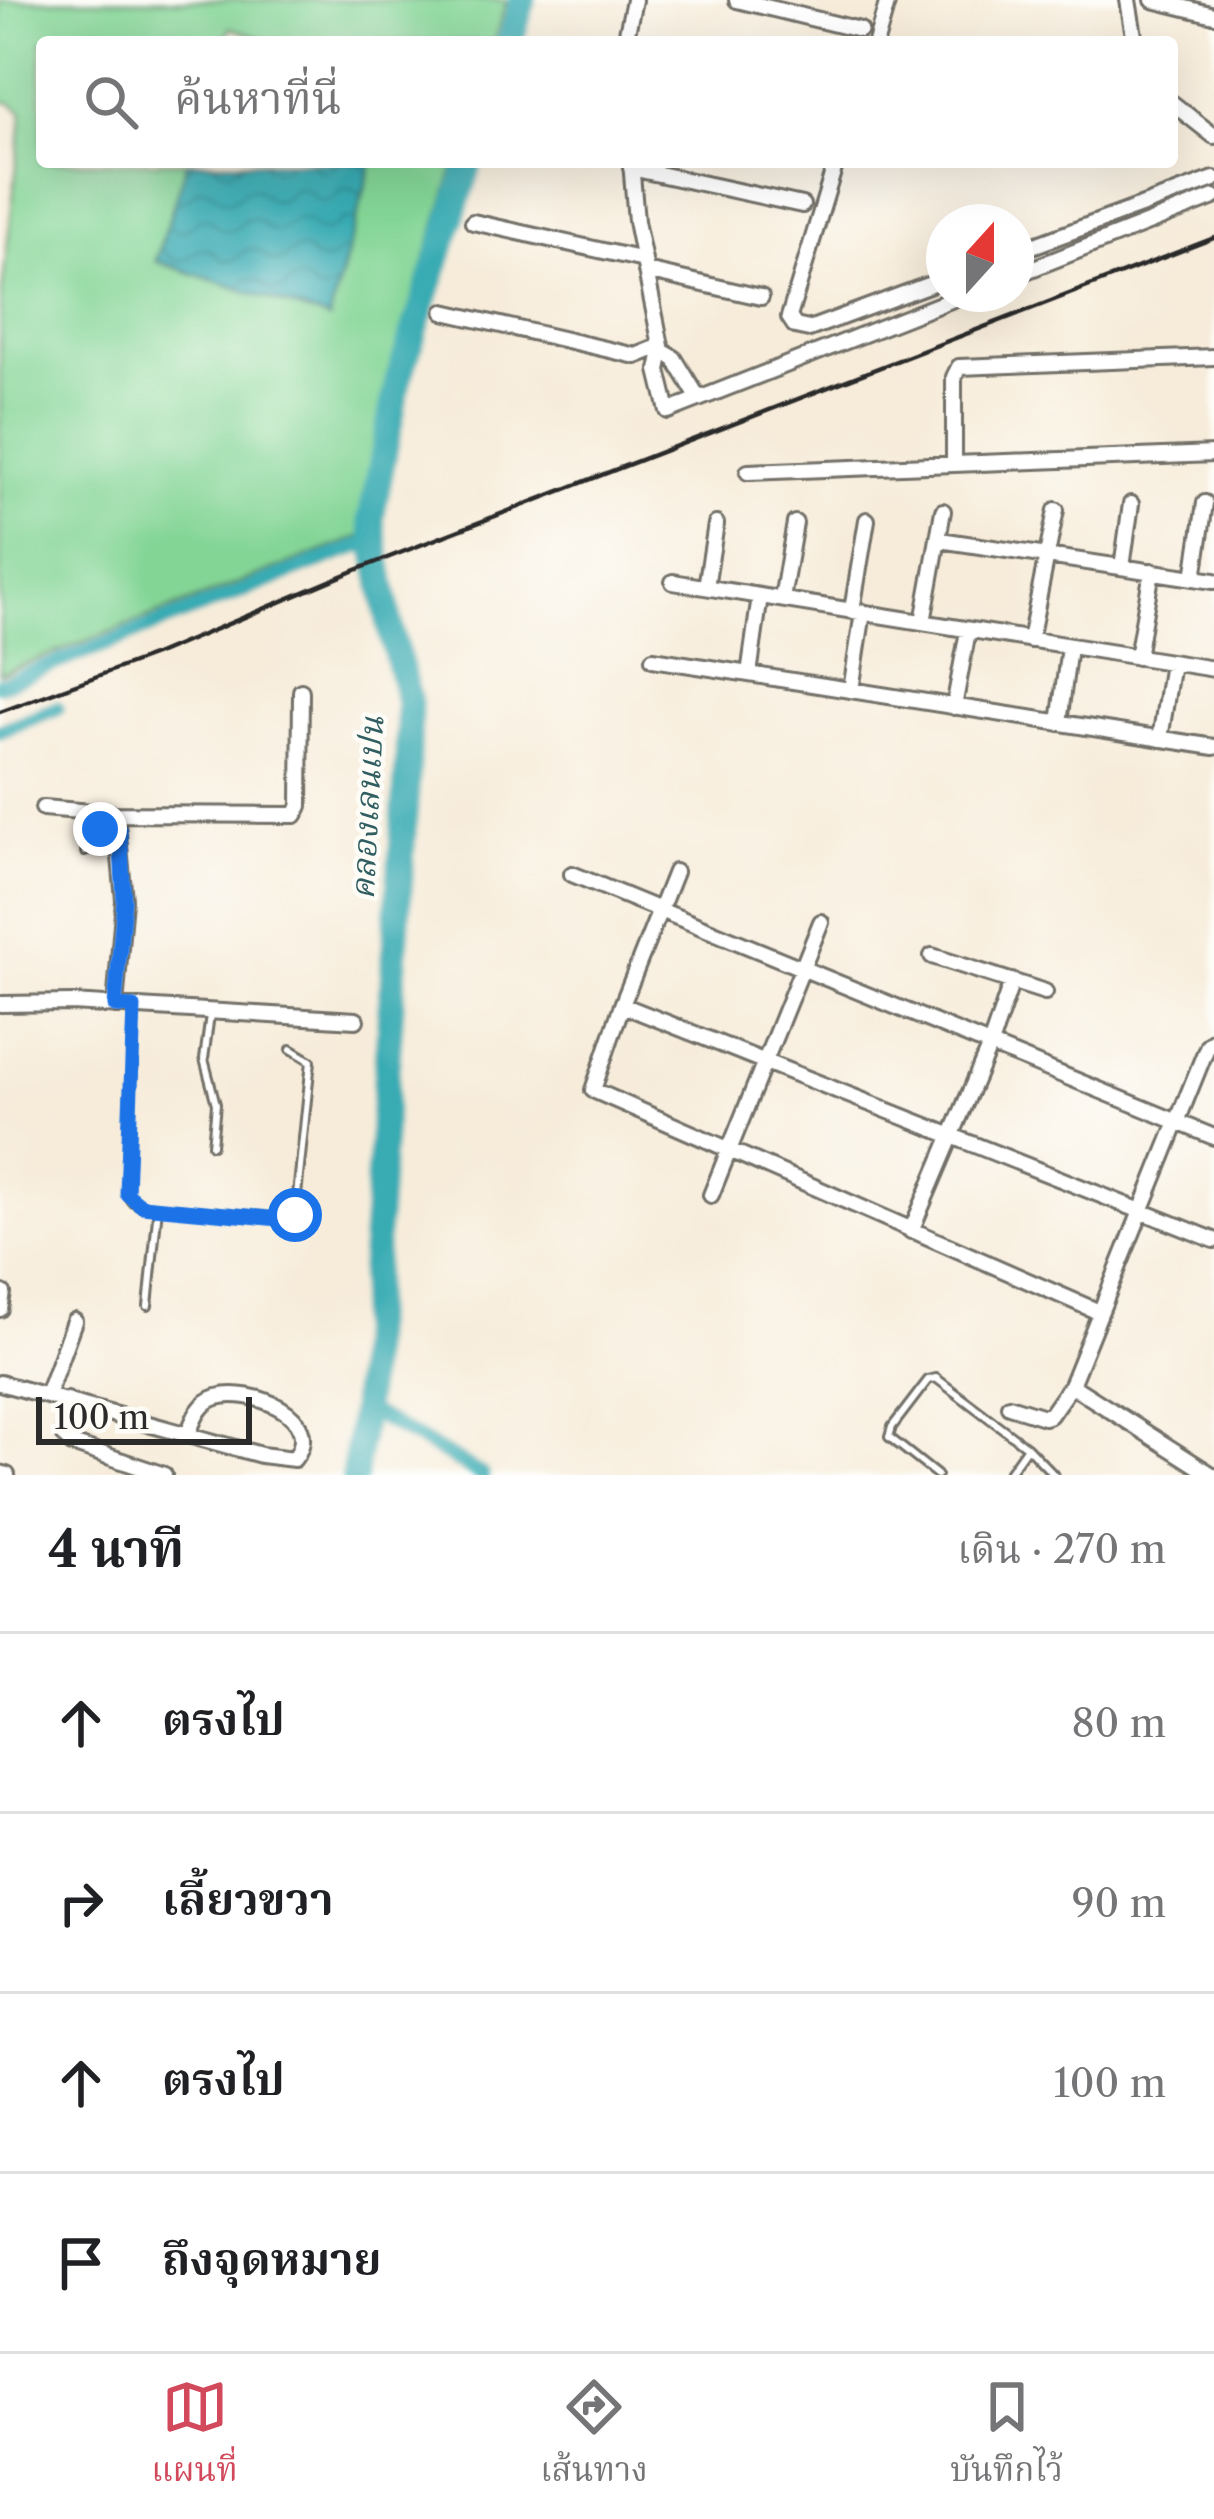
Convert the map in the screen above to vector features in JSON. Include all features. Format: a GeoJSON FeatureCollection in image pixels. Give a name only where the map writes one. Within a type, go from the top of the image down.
{"type":"FeatureCollection","features":[{"type":"Feature","properties":{"kind":"street"},"geometry":{"type":"LineString","coordinates":[[626,36],[634,0]]}},
{"type":"Feature","properties":{"kind":"street"},"geometry":{"type":"LineString","coordinates":[[737,0],[860,30]]}},
{"type":"Feature","properties":{"kind":"street"},"geometry":{"type":"LineString","coordinates":[[878,36],[888,0]]}},
{"type":"Feature","properties":{"kind":"street"},"geometry":{"type":"LineString","coordinates":[[1128,0],[1134,36]]}},
{"type":"Feature","properties":{"kind":"street"},"geometry":{"type":"LineString","coordinates":[[1154,0],[1214,15]]}},
{"type":"Feature","properties":{"kind":"street"},"geometry":{"type":"LineString","coordinates":[[1178,109],[1214,136]]}},
{"type":"Feature","properties":{"kind":"street"},"geometry":{"type":"LineString","coordinates":[[631,168],[661,348],[658,370],[668,411],[926,310]]}},
{"type":"Feature","properties":{"kind":"street"},"geometry":{"type":"LineString","coordinates":[[647,168],[802,205]]}},
{"type":"Feature","properties":{"kind":"street"},"geometry":{"type":"LineString","coordinates":[[834,168],[788,316],[795,326],[808,329],[926,286]]}},
{"type":"Feature","properties":{"kind":"street"},"geometry":{"type":"LineString","coordinates":[[1034,245],[1214,179]]}},
{"type":"Feature","properties":{"kind":"street"},"geometry":{"type":"LineString","coordinates":[[1034,267],[1214,197]]}},
{"type":"Feature","properties":{"kind":"street"},"geometry":{"type":"LineString","coordinates":[[473,222],[761,297]]}},
{"type":"Feature","properties":{"kind":"street"},"geometry":{"type":"LineString","coordinates":[[444,312],[636,356],[661,348]]}},
{"type":"Feature","properties":{"kind":"street"},"geometry":{"type":"LineString","coordinates":[[661,348],[674,358],[699,398]]}},
{"type":"Feature","properties":{"kind":"street"},"geometry":{"type":"LineString","coordinates":[[954,462],[954,377],[958,368],[1214,357]]}},
{"type":"Feature","properties":{"kind":"street"},"geometry":{"type":"LineString","coordinates":[[748,472],[1214,454]]}},
{"type":"Feature","properties":{"kind":"street"},"geometry":{"type":"LineString","coordinates":[[1194,578],[1205,503]]}},
{"type":"Feature","properties":{"kind":"street"},"geometry":{"type":"LineString","coordinates":[[1122,567],[1131,504]]}},
{"type":"Feature","properties":{"kind":"street"},"geometry":{"type":"LineString","coordinates":[[1030,640],[1056,510]]}},
{"type":"Feature","properties":{"kind":"street"},"geometry":{"type":"LineString","coordinates":[[922,622],[943,511]]}},
{"type":"Feature","properties":{"kind":"street"},"geometry":{"type":"LineString","coordinates":[[851,690],[868,520]]}},
{"type":"Feature","properties":{"kind":"street"},"geometry":{"type":"LineString","coordinates":[[782,599],[795,523]]}},
{"type":"Feature","properties":{"kind":"street"},"geometry":{"type":"LineString","coordinates":[[706,587],[716,524]]}},
{"type":"Feature","properties":{"kind":"street"},"geometry":{"type":"LineString","coordinates":[[940,540],[1214,581]]}},
{"type":"Feature","properties":{"kind":"street"},"geometry":{"type":"LineString","coordinates":[[1137,657],[1152,571]]}},
{"type":"Feature","properties":{"kind":"street"},"geometry":{"type":"LineString","coordinates":[[673,581],[1214,669]]}},
{"type":"Feature","properties":{"kind":"street"},"geometry":{"type":"LineString","coordinates":[[749,674],[760,596]]}},
{"type":"Feature","properties":{"kind":"street"},"geometry":{"type":"LineString","coordinates":[[954,706],[968,631]]}},
{"type":"Feature","properties":{"kind":"street"},"geometry":{"type":"LineString","coordinates":[[1060,723],[1070,647]]}},
{"type":"Feature","properties":{"kind":"street"},"geometry":{"type":"LineString","coordinates":[[653,659],[1214,747]]}},
{"type":"Feature","properties":{"kind":"street"},"geometry":{"type":"LineString","coordinates":[[1160,739],[1172,663]]}},
{"type":"Feature","properties":{"kind":"street"},"geometry":{"type":"LineString","coordinates":[[43,808],[116,814],[295,815],[300,806],[302,691]]}},
{"type":"Feature","properties":{"kind":"street"},"geometry":{"type":"LineString","coordinates":[[115,1006],[124,900],[116,814]]}},
{"type":"Feature","properties":{"kind":"street"},"geometry":{"type":"LineString","coordinates":[[675,872],[593,1090],[1099,1312]]}},
{"type":"Feature","properties":{"kind":"street"},"geometry":{"type":"LineString","coordinates":[[572,874],[1214,1136]]}},
{"type":"Feature","properties":{"kind":"street"},"geometry":{"type":"LineString","coordinates":[[711,1195],[820,922]]}},
{"type":"Feature","properties":{"kind":"street"},"geometry":{"type":"LineString","coordinates":[[932,956],[1045,992]]}},
{"type":"Feature","properties":{"kind":"street"},"geometry":{"type":"LineString","coordinates":[[911,1231],[990,1046],[1012,981]]}},
{"type":"Feature","properties":{"kind":"street"},"geometry":{"type":"LineString","coordinates":[[0,1004],[356,1020]]}},
{"type":"Feature","properties":{"kind":"street"},"geometry":{"type":"LineString","coordinates":[[622,1005],[1214,1240]]}},
{"type":"Feature","properties":{"kind":"street"},"geometry":{"type":"LineString","coordinates":[[1009,1406],[1050,1415],[1071,1385],[1138,1210],[1214,1040]]}},
{"type":"Feature","properties":{"kind":"street"},"geometry":{"type":"LineString","coordinates":[[47,1395],[74,1321]]}},
{"type":"Feature","properties":{"kind":"street"},"geometry":{"type":"LineString","coordinates":[[0,1383],[261,1455],[295,1459],[304,1447],[303,1427],[294,1415],[237,1395],[215,1397],[198,1410],[188,1434]]}},
{"type":"Feature","properties":{"kind":"street"},"geometry":{"type":"LineString","coordinates":[[1071,1385],[1212,1475]]}},
{"type":"Feature","properties":{"kind":"street"},"geometry":{"type":"LineString","coordinates":[[68,1400],[64,1436],[72,1444],[164,1475]]}},
{"type":"Feature","properties":{"kind":"lane"},"geometry":{"type":"LineString","coordinates":[[85,852],[91,834],[100,829],[120,831]]}},
{"type":"Feature","properties":{"kind":"lane"},"geometry":{"type":"LineString","coordinates":[[134,1007],[127,1194],[142,1206],[290,1220],[295,1215],[311,1061],[292,1049]]}},
{"type":"Feature","properties":{"kind":"lane"},"geometry":{"type":"LineString","coordinates":[[211,1012],[204,1060],[216,1104],[212,1144]]}},
{"type":"Feature","properties":{"kind":"lane"},"geometry":{"type":"LineString","coordinates":[[148,1306],[158,1207]]}},
{"type":"Feature","properties":{"kind":"lane"},"geometry":{"type":"LineString","coordinates":[[937,1475],[889,1437],[928,1380],[944,1382],[1054,1475]]}},
{"type":"Feature","properties":{"kind":"lane"},"geometry":{"type":"LineString","coordinates":[[1007,1475],[1027,1448]]}},
{"type":"Feature","properties":{"kind":"green space"},"geometry":{"type":"Polygon","coordinates":[[[0,0],[507,0],[496,36],[254,36],[230,28],[227,36],[36,36],[36,168],[185,168],[156,261],[329,318],[370,168],[454,168],[406,320],[378,429],[362,536],[0,674],[0,308],[23,112],[0,101],[0,0]]]}},
{"type":"Feature","properties":{"kind":"water"},"geometry":{"type":"Polygon","coordinates":[[[185,168],[370,168],[329,319],[156,261],[185,168]]]}},
{"type":"Feature","properties":{"kind":"waterway","name":"คลองเลนเปน"},"geometry":{"type":"LineString","coordinates":[[512,36],[523,0]]}},
{"type":"Feature","properties":{"kind":"waterway","name":"คลองเลนเปน"},"geometry":{"type":"LineString","coordinates":[[354,1475],[363,1408],[408,763],[409,702],[371,519],[398,381],[468,168]]}},
{"type":"Feature","properties":{"kind":"waterway"},"geometry":{"type":"LineString","coordinates":[[0,685],[375,540]]}},
{"type":"Feature","properties":{"kind":"waterway"},"geometry":{"type":"LineString","coordinates":[[0,731],[57,708]]}},
{"type":"Feature","properties":{"kind":"waterway"},"geometry":{"type":"LineString","coordinates":[[363,1408],[482,1475]]}},
{"type":"Feature","properties":{"kind":"railway"},"geometry":{"type":"LineString","coordinates":[[0,712],[1214,238]]}},
{"type":"Feature","properties":{"kind":"route"},"geometry":{"type":"LineString","coordinates":[[100,829],[120,831],[124,900],[115,1006],[134,1007],[127,1194],[142,1206],[290,1220],[295,1215]]}}]}
